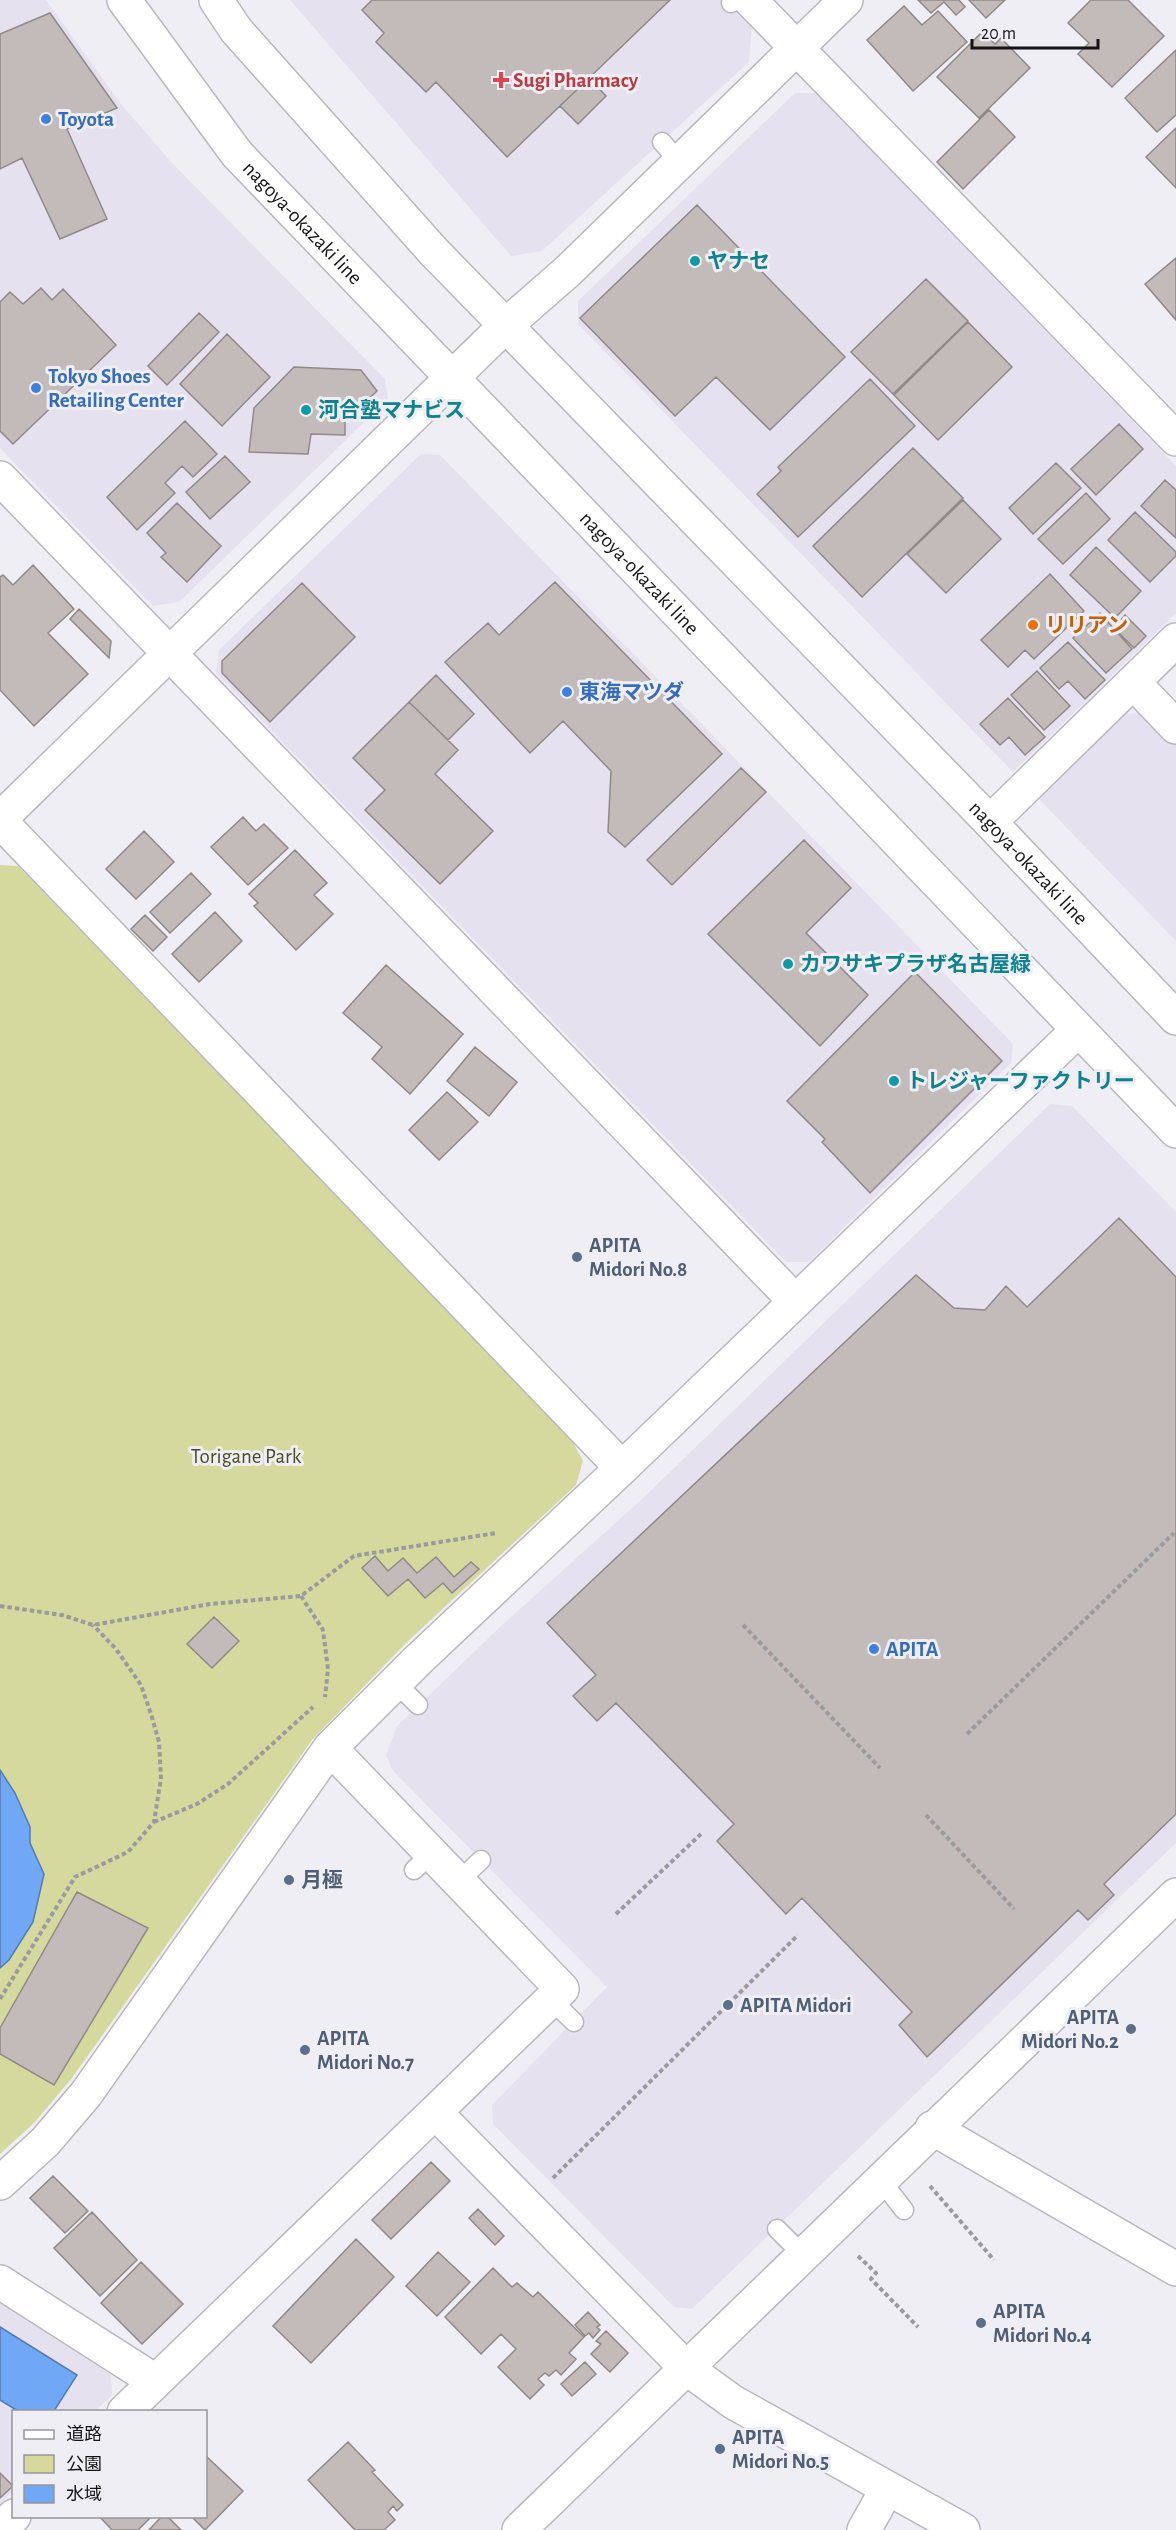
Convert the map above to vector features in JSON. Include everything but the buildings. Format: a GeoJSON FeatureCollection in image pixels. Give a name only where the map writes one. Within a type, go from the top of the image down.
{"type":"FeatureCollection","features":[{"type":"Feature","properties":{"kind":"street","name":"nagoya-okazaki line"},"geometry":{"type":"LineString","coordinates":[[124,0],[237,154],[1176,1131]]}},
{"type":"Feature","properties":{"kind":"street","name":"nagoya-okazaki line"},"geometry":{"type":"LineString","coordinates":[[216,0],[236,30],[434,252],[990,822],[1176,1017]]}},
{"type":"Feature","properties":{"kind":"street"},"geometry":{"type":"LineString","coordinates":[[622,1468],[169,999],[0,820],[452,377],[505,326],[568,272],[670,152],[795,48],[846,0]]}},
{"type":"Feature","properties":{"kind":"street"},"geometry":{"type":"LineString","coordinates":[[738,1],[795,48],[1176,439]]}},
{"type":"Feature","properties":{"kind":"street"},"geometry":{"type":"LineString","coordinates":[[0,478],[795,1301]]}},
{"type":"Feature","properties":{"kind":"street"},"geometry":{"type":"LineString","coordinates":[[990,822],[1176,640]]}},
{"type":"Feature","properties":{"kind":"street"},"geometry":{"type":"LineString","coordinates":[[1133,682],[1176,727]]}},
{"type":"Feature","properties":{"kind":"street"},"geometry":{"type":"LineString","coordinates":[[0,2183],[92,2101],[330,1748],[395,1682],[622,1468],[678,1402],[728,1353],[795,1301],[1078,1030]]}},
{"type":"Feature","properties":{"kind":"street"},"geometry":{"type":"LineString","coordinates":[[126,2410],[255,2271],[435,2112],[562,2011],[561,1989],[470,1870],[423,1861],[330,1748]]}},
{"type":"Feature","properties":{"kind":"street"},"geometry":{"type":"LineString","coordinates":[[519,2530],[1176,1895]]}},
{"type":"Feature","properties":{"kind":"street"},"geometry":{"type":"LineString","coordinates":[[435,2112],[686,2368],[733,2402],[887,2489],[964,2524]]}},
{"type":"Feature","properties":{"kind":"street"},"geometry":{"type":"LineString","coordinates":[[933,2128],[1095,2213],[1175,2278]]}},
{"type":"Feature","properties":{"kind":"street"},"geometry":{"type":"LineString","coordinates":[[0,2282],[155,2381]]}},
{"type":"Feature","properties":{"kind":"street"},"geometry":{"type":"LineString","coordinates":[[864,2530],[887,2489]]}},
{"type":"Feature","properties":{"kind":"street"},"geometry":{"type":"LineString","coordinates":[[0,2530],[13,2518]]}},
{"type":"Feature","properties":{"kind":"lane"},"geometry":{"type":"LineString","coordinates":[[395,1682],[418,1706]]}},
{"type":"Feature","properties":{"kind":"lane"},"geometry":{"type":"LineString","coordinates":[[879,2180],[904,2210]]}},
{"type":"Feature","properties":{"kind":"lane"},"geometry":{"type":"LineString","coordinates":[[777,2229],[803,2255]]}},
{"type":"Feature","properties":{"kind":"path"},"geometry":{"type":"LineString","coordinates":[[0,1606],[62,1615],[93,1625],[210,1604],[301,1596],[354,1556],[506,1532]]}},
{"type":"Feature","properties":{"kind":"path"},"geometry":{"type":"LineString","coordinates":[[967,1734],[1174,1533]]}},
{"type":"Feature","properties":{"kind":"path"},"geometry":{"type":"LineString","coordinates":[[301,1596],[323,1630],[328,1669],[325,1697],[330,1748]]}},
{"type":"Feature","properties":{"kind":"path"},"geometry":{"type":"LineString","coordinates":[[93,1625],[116,1649],[141,1685],[151,1714],[159,1742],[161,1778],[154,1822]]}},
{"type":"Feature","properties":{"kind":"path"},"geometry":{"type":"LineString","coordinates":[[743,1625],[880,1768]]}},
{"type":"Feature","properties":{"kind":"path"},"geometry":{"type":"LineString","coordinates":[[0,1999],[75,1877],[128,1852],[154,1822],[197,1804],[228,1784],[325,1697]]}},
{"type":"Feature","properties":{"kind":"path"},"geometry":{"type":"LineString","coordinates":[[926,1815],[1014,1909]]}},
{"type":"Feature","properties":{"kind":"path"},"geometry":{"type":"LineString","coordinates":[[616,1914],[701,1834]]}},
{"type":"Feature","properties":{"kind":"path"},"geometry":{"type":"LineString","coordinates":[[549,2181],[798,1935]]}},
{"type":"Feature","properties":{"kind":"path"},"geometry":{"type":"LineString","coordinates":[[923,2179],[994,2260]]}},
{"type":"Feature","properties":{"kind":"path"},"geometry":{"type":"LineString","coordinates":[[857,2255],[876,2273],[871,2279],[918,2327]]}},
{"type":"Feature","properties":{"kind":"shaded area"},"geometry":{"type":"Polygon","coordinates":[[[0,0],[46,0],[121,104],[172,163],[385,379],[388,399],[179,602],[153,606],[0,448],[0,0]]]}},
{"type":"Feature","properties":{"kind":"shaded area"},"geometry":{"type":"Polygon","coordinates":[[[290,0],[728,0],[752,25],[749,62],[542,251],[511,256],[290,0]]]}},
{"type":"Feature","properties":{"kind":"shaded area"},"geometry":{"type":"Polygon","coordinates":[[[795,93],[815,93],[1176,466],[1176,613],[1013,772],[578,324],[578,301],[795,93]]]}},
{"type":"Feature","properties":{"kind":"shaded area"},"geometry":{"type":"Polygon","coordinates":[[[421,454],[440,455],[1013,1044],[1011,1063],[809,1262],[786,1262],[216,673],[219,650],[421,454]]]}},
{"type":"Feature","properties":{"kind":"shaded area"},"geometry":{"type":"Polygon","coordinates":[[[1146,712],[1176,744],[1176,941],[1039,799],[1126,714],[1146,712]]]}},
{"type":"Feature","properties":{"kind":"shaded area"},"geometry":{"type":"Polygon","coordinates":[[[1050,1104],[1072,1106],[1176,1212],[1176,1843],[692,2309],[674,2307],[493,2124],[492,2105],[607,1987],[393,1771],[386,1755],[397,1726],[500,1627],[642,1499],[1050,1104]]]}},
{"type":"Feature","properties":{"kind":"shaded area"},"geometry":{"type":"Polygon","coordinates":[[[0,2303],[111,2375],[112,2395],[96,2410],[12,2410],[12,2492],[0,2504],[0,2303]]]}},
{"type":"Feature","properties":{"kind":"green space","name":"Torigane Park"},"geometry":{"type":"Polygon","coordinates":[[[0,865],[18,866],[570,1437],[583,1461],[576,1485],[406,1643],[312,1740],[72,2078],[34,2123],[0,2154],[0,865]]]}},
{"type":"Feature","properties":{"kind":"water"},"geometry":{"type":"Polygon","coordinates":[[[0,1770],[15,1793],[30,1827],[30,1843],[44,1874],[33,1922],[9,1960],[0,1968],[0,1770]]]}},
{"type":"Feature","properties":{"kind":"water"},"geometry":{"type":"Polygon","coordinates":[[[0,2327],[77,2375],[55,2410],[16,2410],[0,2400],[0,2327]]]}},
{"type":"Feature","properties":{"kind":"place","name":"Sugi Pharmacy"},"geometry":{"type":"Point","coordinates":[501,80]}},
{"type":"Feature","properties":{"kind":"place","name":"Toyota"},"geometry":{"type":"Point","coordinates":[46,119]}},
{"type":"Feature","properties":{"kind":"place","name":"ヤナセ"},"geometry":{"type":"Point","coordinates":[695,261]}},
{"type":"Feature","properties":{"kind":"place","name":"Tokyo Shoes Retailing Center"},"geometry":{"type":"Point","coordinates":[36,388]}},
{"type":"Feature","properties":{"kind":"place","name":"河合塾マナビス"},"geometry":{"type":"Point","coordinates":[306,410]}},
{"type":"Feature","properties":{"kind":"place","name":"リリアン"},"geometry":{"type":"Point","coordinates":[1033,625]}},
{"type":"Feature","properties":{"kind":"place","name":"東海マツダ"},"geometry":{"type":"Point","coordinates":[567,692]}},
{"type":"Feature","properties":{"kind":"place","name":"カワサキプラザ名古屋緑"},"geometry":{"type":"Point","coordinates":[788,964]}},
{"type":"Feature","properties":{"kind":"place","name":"トレジャーファクトリー"},"geometry":{"type":"Point","coordinates":[894,1081]}},
{"type":"Feature","properties":{"kind":"place","name":"APITA Midori No.8"},"geometry":{"type":"Point","coordinates":[577,1257]}},
{"type":"Feature","properties":{"kind":"place","name":"APITA"},"geometry":{"type":"Point","coordinates":[874,1649]}},
{"type":"Feature","properties":{"kind":"place","name":"月極"},"geometry":{"type":"Point","coordinates":[289,1880]}},
{"type":"Feature","properties":{"kind":"place","name":"APITA Midori"},"geometry":{"type":"Point","coordinates":[728,2005]}},
{"type":"Feature","properties":{"kind":"place","name":"APITA Midori No.2"},"geometry":{"type":"Point","coordinates":[1131,2029]}},
{"type":"Feature","properties":{"kind":"place","name":"APITA Midori No.7"},"geometry":{"type":"Point","coordinates":[305,2050]}},
{"type":"Feature","properties":{"kind":"place","name":"APITA Midori No.4"},"geometry":{"type":"Point","coordinates":[981,2323]}},
{"type":"Feature","properties":{"kind":"place","name":"APITA Midori No.5"},"geometry":{"type":"Point","coordinates":[720,2449]}}]}
